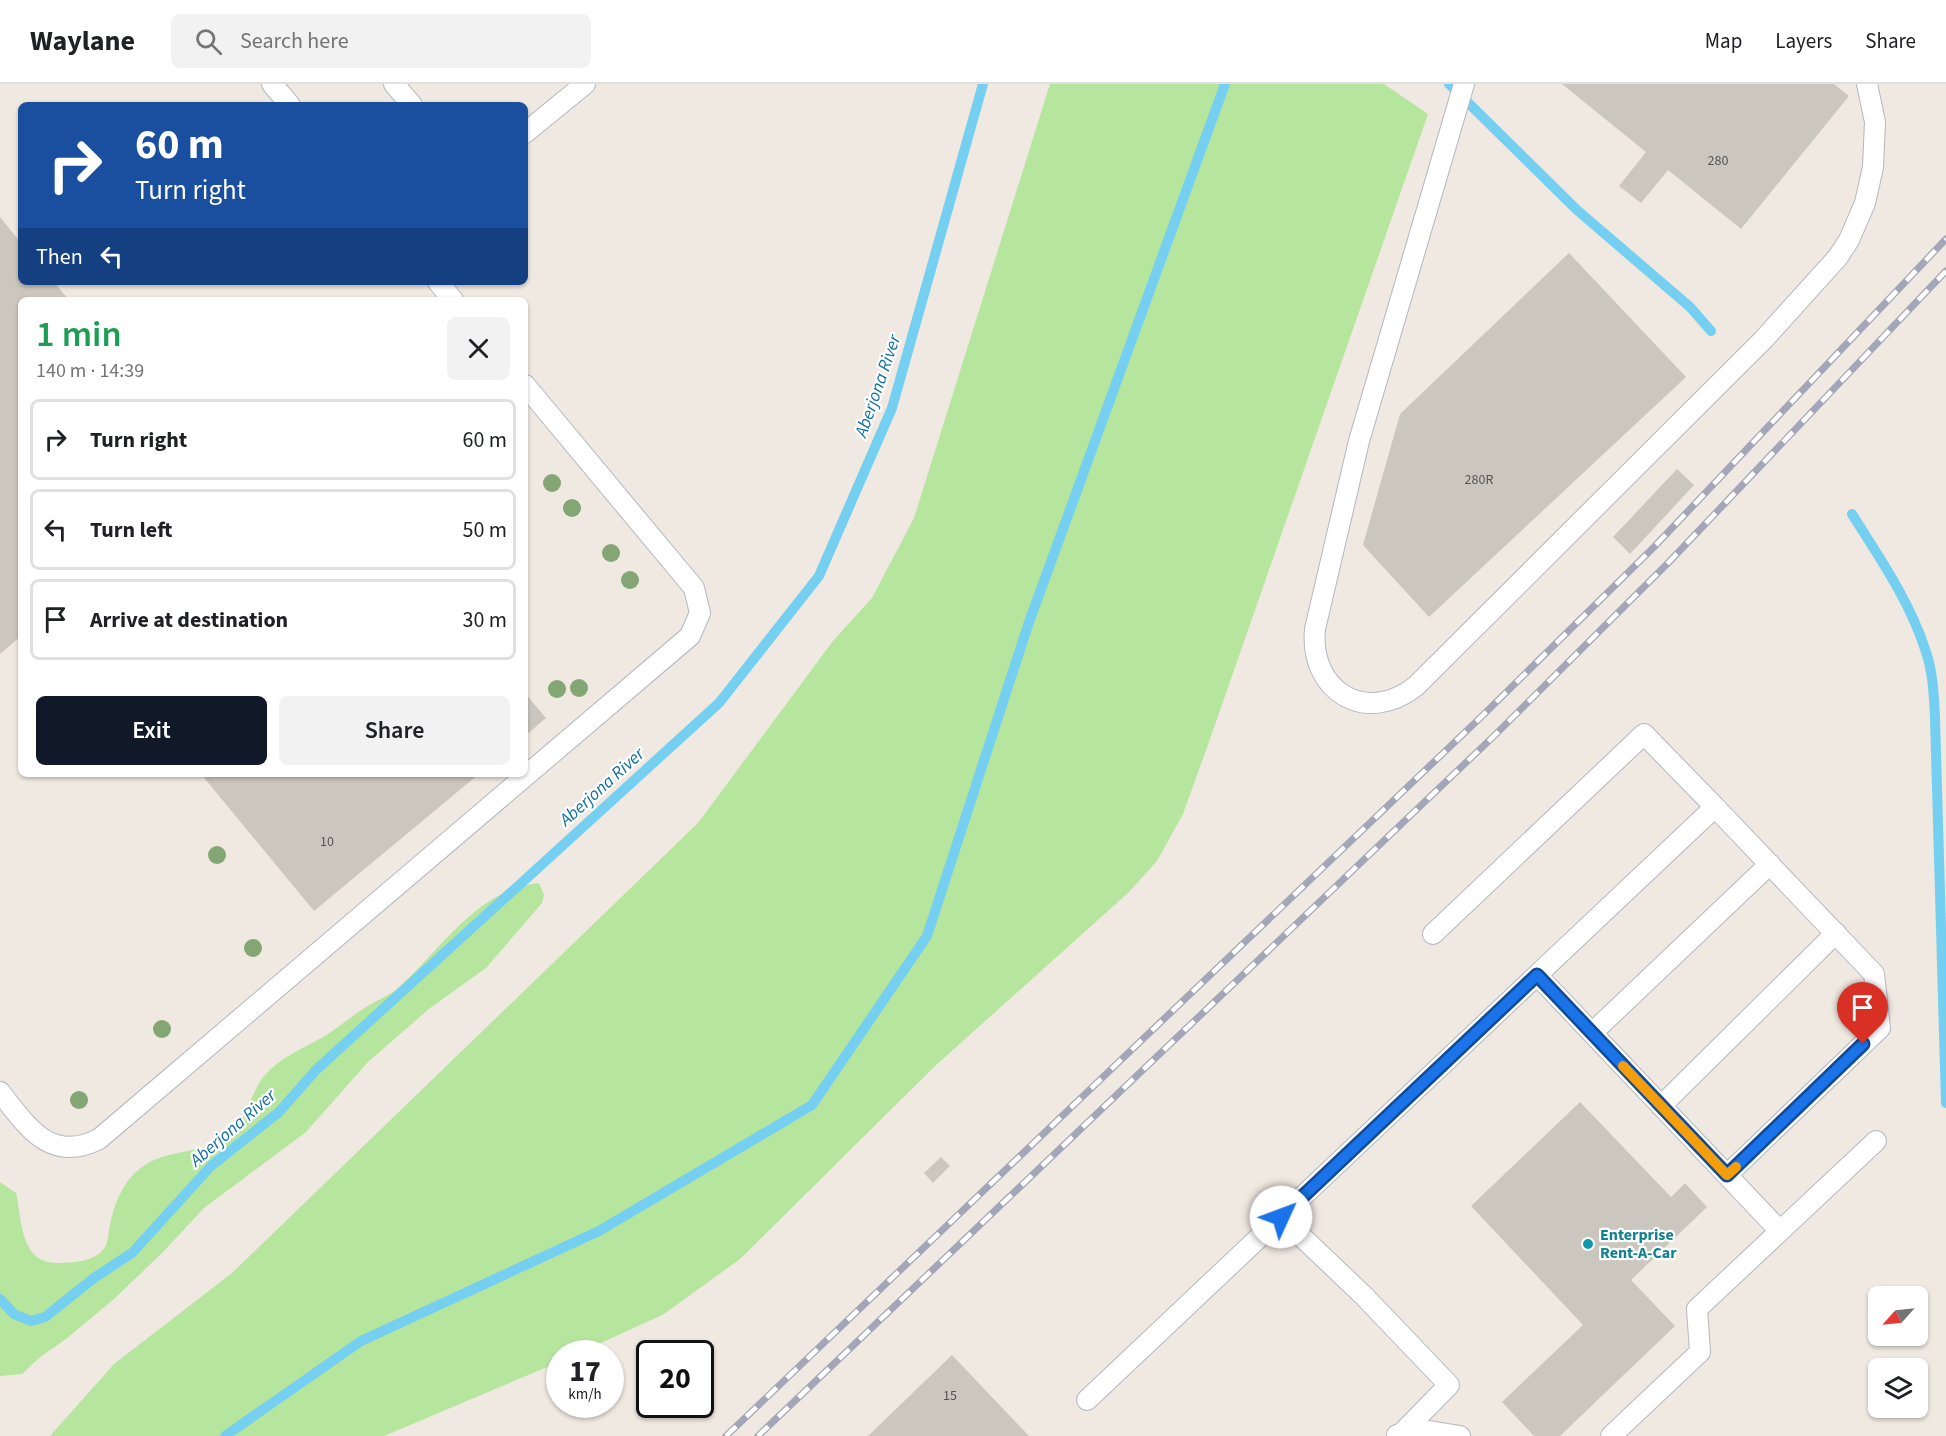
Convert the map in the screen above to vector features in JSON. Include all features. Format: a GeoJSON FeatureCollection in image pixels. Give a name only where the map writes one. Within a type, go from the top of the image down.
{"type":"FeatureCollection","features":[{"type":"Feature","properties":{"kind":"lane"},"geometry":{"type":"LineString","coordinates":[[272,84],[287,102]]}},
{"type":"Feature","properties":{"kind":"lane"},"geometry":{"type":"LineString","coordinates":[[394,84],[409,102]]}},
{"type":"Feature","properties":{"kind":"lane"},"geometry":{"type":"LineString","coordinates":[[528,131],[585,84]]}},
{"type":"Feature","properties":{"kind":"lane"},"geometry":{"type":"LineString","coordinates":[[1464,84],[1359,441],[1315,629],[1315,655],[1325,679],[1344,696],[1369,703],[1394,700],[1416,686],[1764,339],[1838,257],[1849,240],[1865,203],[1873,167],[1875,122],[1867,84]]}},
{"type":"Feature","properties":{"kind":"lane"},"geometry":{"type":"LineString","coordinates":[[440,285],[450,297]]}},
{"type":"Feature","properties":{"kind":"lane"},"geometry":{"type":"LineString","coordinates":[[528,389],[694,588],[700,613],[690,636],[528,774]]}},
{"type":"Feature","properties":{"kind":"lane"},"geometry":{"type":"LineString","coordinates":[[1434,934],[1644,734],[1874,974],[1880,1028],[1727,1175]]}},
{"type":"Feature","properties":{"kind":"lane"},"geometry":{"type":"LineString","coordinates":[[0,1092],[28,1128],[49,1143],[74,1147],[99,1139],[524,777]]}},
{"type":"Feature","properties":{"kind":"lane"},"geometry":{"type":"LineString","coordinates":[[1087,1400],[1715,807]]}},
{"type":"Feature","properties":{"kind":"lane"},"geometry":{"type":"LineString","coordinates":[[1592,1033],[1770,864]]}},
{"type":"Feature","properties":{"kind":"lane"},"geometry":{"type":"LineString","coordinates":[[1661,1106],[1836,933]]}},
{"type":"Feature","properties":{"kind":"lane"},"geometry":{"type":"LineString","coordinates":[[1537,975],[1780,1231]]}},
{"type":"Feature","properties":{"kind":"lane"},"geometry":{"type":"LineString","coordinates":[[1611,1436],[1700,1352],[1697,1309],[1876,1141]]}},
{"type":"Feature","properties":{"kind":"lane"},"geometry":{"type":"LineString","coordinates":[[1281,1217],[1364,1296],[1449,1385],[1397,1435]]}},
{"type":"Feature","properties":{"kind":"lane"},"geometry":{"type":"LineString","coordinates":[[1397,1435],[1429,1431],[1460,1436]]}},
{"type":"Feature","properties":{"kind":"green space"},"geometry":{"type":"Polygon","coordinates":[[[1050,84],[1384,84],[1428,114],[1183,814],[1157,861],[1129,892],[934,1067],[740,1259],[664,1314],[607,1340],[546,1340],[546,1367],[384,1436],[50,1436],[114,1364],[232,1273],[698,823],[833,641],[872,598],[914,518],[1050,84]]]}},
{"type":"Feature","properties":{"kind":"green space"},"geometry":{"type":"Polygon","coordinates":[[[539,883],[544,895],[542,903],[486,968],[430,1008],[368,1062],[306,1132],[204,1208],[114,1299],[66,1339],[40,1357],[22,1374],[0,1376],[0,1182],[16,1193],[25,1238],[35,1255],[44,1261],[56,1263],[75,1262],[94,1257],[105,1247],[117,1200],[125,1185],[136,1172],[152,1161],[210,1145],[230,1134],[240,1122],[260,1081],[272,1068],[397,989],[444,940],[478,909],[517,888],[539,883]]]}},
{"type":"Feature","properties":{"kind":"building"},"geometry":{"type":"Polygon","coordinates":[[[1562,84],[1834,84],[1849,96],[1741,229],[1668,170],[1641,203],[1619,186],[1646,152],[1562,84]]]}},
{"type":"Feature","properties":{"kind":"building"},"geometry":{"type":"Polygon","coordinates":[[[0,217],[18,239],[18,285],[56,285],[66,297],[18,297],[18,639],[0,654],[0,217]]]}},
{"type":"Feature","properties":{"kind":"building"},"geometry":{"type":"Polygon","coordinates":[[[1569,253],[1686,377],[1429,617],[1363,545],[1400,414],[1569,253]]]}},
{"type":"Feature","properties":{"kind":"building"},"geometry":{"type":"Polygon","coordinates":[[[1677,469],[1694,485],[1630,554],[1613,537],[1677,469]]]}},
{"type":"Feature","properties":{"kind":"building"},"geometry":{"type":"Polygon","coordinates":[[[528,697],[546,718],[528,733],[528,697]]]}},
{"type":"Feature","properties":{"kind":"building"},"geometry":{"type":"Polygon","coordinates":[[[203,777],[475,777],[314,911],[203,777]]]}},
{"type":"Feature","properties":{"kind":"building","name":"Enterprise Rent-A-Car"},"geometry":{"type":"Polygon","coordinates":[[[1580,1102],[1671,1197],[1685,1183],[1707,1207],[1631,1280],[1675,1326],[1560,1436],[1534,1436],[1502,1402],[1583,1325],[1471,1206],[1580,1102]]]}},
{"type":"Feature","properties":{"kind":"building"},"geometry":{"type":"Polygon","coordinates":[[[941,1157],[950,1166],[933,1183],[924,1173],[941,1157]]]}},
{"type":"Feature","properties":{"kind":"building"},"geometry":{"type":"Polygon","coordinates":[[[952,1355],[1029,1436],[868,1436],[952,1355]]]}},
{"type":"Feature","properties":{"kind":"waterway","name":"Aberjona River"},"geometry":{"type":"LineString","coordinates":[[0,1299],[14,1314],[31,1321],[45,1317],[94,1278],[132,1253],[211,1166],[279,1112],[316,1070],[719,703],[819,576],[892,408],[983,84]]}},
{"type":"Feature","properties":{"kind":"waterway"},"geometry":{"type":"LineString","coordinates":[[225,1436],[361,1341],[599,1231],[812,1105],[927,936],[1028,625],[1225,84]]}},
{"type":"Feature","properties":{"kind":"waterway"},"geometry":{"type":"LineString","coordinates":[[1449,84],[1577,210],[1690,307],[1711,331]]}},
{"type":"Feature","properties":{"kind":"waterway"},"geometry":{"type":"LineString","coordinates":[[1852,514],[1893,579],[1911,613],[1928,657],[1934,692],[1946,1103]]}},
{"type":"Feature","properties":{"kind":"railway"},"geometry":{"type":"LineString","coordinates":[[726,1436],[1480,718],[1654,547],[1946,239]]}},
{"type":"Feature","properties":{"kind":"railway"},"geometry":{"type":"LineString","coordinates":[[758,1436],[1496,734],[1669,562],[1946,271]]}},
{"type":"Feature","properties":{"kind":"slow traffic"},"geometry":{"type":"LineString","coordinates":[[1623,1066],[1727,1175],[1736,1167]]}},
{"type":"Feature","properties":{"kind":"place","name":"Enterprise Rent-A-Car"},"geometry":{"type":"Point","coordinates":[1588,1244]}},
{"type":"Feature","properties":{"kind":"route"},"geometry":{"type":"LineString","coordinates":[[1281,1217],[1537,975],[1727,1175],[1863,1044]]}}]}
